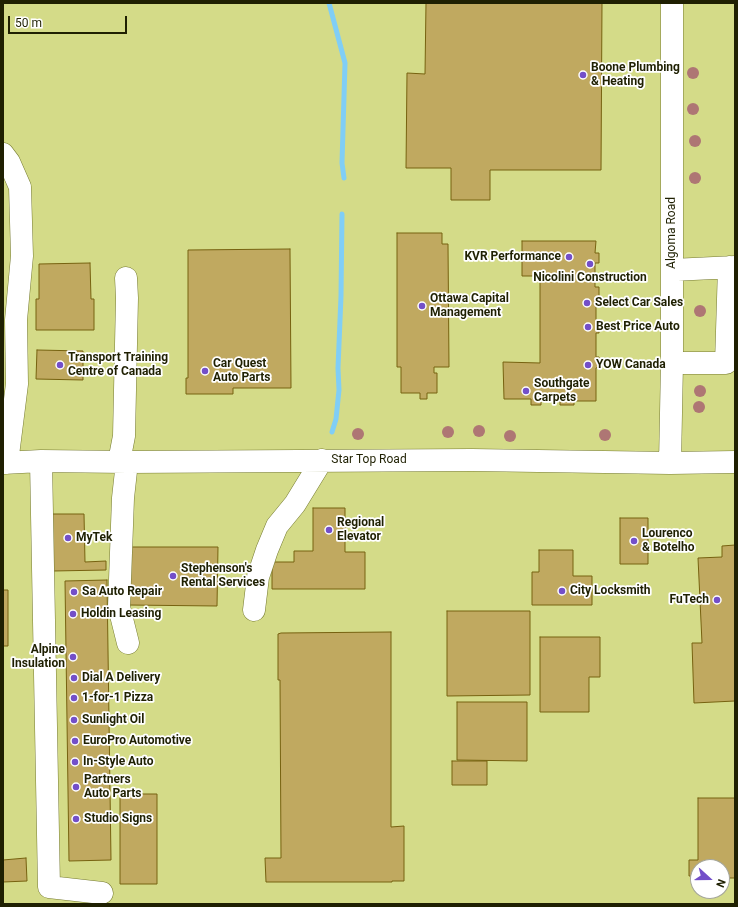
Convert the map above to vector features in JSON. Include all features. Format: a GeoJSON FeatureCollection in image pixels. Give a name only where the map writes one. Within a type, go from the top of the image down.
{"type":"FeatureCollection","features":[{"type":"Feature","properties":{"kind":"street","name":"Algoma Road"},"geometry":{"type":"LineString","coordinates":[[670,463],[672,363],[672,3]]}},
{"type":"Feature","properties":{"kind":"street"},"geometry":{"type":"LineString","coordinates":[[3,154],[9,162],[20,187],[22,256],[16,320],[17,384],[5,463]]}},
{"type":"Feature","properties":{"kind":"street"},"geometry":{"type":"LineString","coordinates":[[672,270],[732,267],[726,363],[672,363]]}},
{"type":"Feature","properties":{"kind":"street"},"geometry":{"type":"LineString","coordinates":[[126,278],[127,298],[123,498],[119,607],[128,643]]}},
{"type":"Feature","properties":{"kind":"street"},"geometry":{"type":"LineString","coordinates":[[254,610],[258,577],[266,550],[277,526],[295,504],[322,460]]}},
{"type":"Feature","properties":{"kind":"street","name":"Star Top Road"},"geometry":{"type":"LineString","coordinates":[[5,463],[41,461],[123,462],[322,460],[479,460],[670,463],[735,462]]}},
{"type":"Feature","properties":{"kind":"street"},"geometry":{"type":"LineString","coordinates":[[41,461],[49,887],[102,893]]}},
{"type":"Feature","properties":{"kind":"shaded area"},"geometry":{"type":"Polygon","coordinates":[[[3,3],[735,3],[735,904],[3,904],[3,3]]]}},
{"type":"Feature","properties":{"kind":"building"},"geometry":{"type":"Polygon","coordinates":[[[426,3],[602,3],[601,170],[490,170],[490,200],[451,200],[451,168],[406,168],[407,73],[425,74],[426,3]]]}},
{"type":"Feature","properties":{"kind":"building","name":"Ottawa Capital Management"},"geometry":{"type":"Polygon","coordinates":[[[397,233],[442,233],[442,244],[448,244],[449,367],[434,367],[434,373],[437,373],[437,393],[427,393],[427,399],[420,399],[420,393],[401,393],[401,367],[397,367],[397,233]]]}},
{"type":"Feature","properties":{"kind":"building"},"geometry":{"type":"Polygon","coordinates":[[[522,241],[596,241],[595,253],[599,253],[599,263],[595,263],[595,287],[599,287],[599,298],[596,298],[596,322],[599,322],[599,333],[596,333],[596,357],[599,357],[599,367],[596,368],[596,401],[574,401],[574,405],[560,405],[560,401],[541,401],[541,405],[531,405],[531,399],[504,399],[503,362],[540,363],[540,276],[522,276],[522,241]]]}},
{"type":"Feature","properties":{"kind":"building"},"geometry":{"type":"Polygon","coordinates":[[[290,249],[291,388],[233,388],[233,394],[186,394],[186,378],[188,378],[188,250],[290,249]]]}},
{"type":"Feature","properties":{"kind":"building"},"geometry":{"type":"Polygon","coordinates":[[[90,263],[91,299],[94,299],[94,330],[36,330],[36,299],[39,299],[39,264],[90,263]]]}},
{"type":"Feature","properties":{"kind":"building","name":"Transport Training Centre of Canada"},"geometry":{"type":"Polygon","coordinates":[[[37,350],[83,351],[83,380],[36,379],[37,350]]]}},
{"type":"Feature","properties":{"kind":"building","name":"Regional Elevator"},"geometry":{"type":"Polygon","coordinates":[[[313,508],[345,508],[345,552],[365,552],[365,589],[272,589],[272,562],[294,562],[294,551],[313,551],[313,508]]]}},
{"type":"Feature","properties":{"kind":"building","name":"MyTek"},"geometry":{"type":"Polygon","coordinates":[[[52,514],[84,514],[85,562],[106,561],[106,570],[53,571],[52,514]]]}},
{"type":"Feature","properties":{"kind":"building","name":"Lourenco & Botelho"},"geometry":{"type":"Polygon","coordinates":[[[620,518],[648,518],[648,564],[620,564],[620,518]]]}},
{"type":"Feature","properties":{"kind":"building","name":"FuTech"},"geometry":{"type":"Polygon","coordinates":[[[735,545],[735,701],[694,703],[692,643],[702,643],[698,558],[722,557],[722,546],[735,545]]]}},
{"type":"Feature","properties":{"kind":"building","name":"Stephenson's Rental Services"},"geometry":{"type":"Polygon","coordinates":[[[129,547],[218,547],[217,606],[128,605],[129,547]]]}},
{"type":"Feature","properties":{"kind":"building","name":"City Locksmith"},"geometry":{"type":"Polygon","coordinates":[[[539,550],[573,550],[573,576],[592,576],[592,605],[532,605],[532,572],[539,572],[539,550]]]}},
{"type":"Feature","properties":{"kind":"building"},"geometry":{"type":"Polygon","coordinates":[[[107,580],[111,860],[69,861],[65,581],[107,580]]]}},
{"type":"Feature","properties":{"kind":"building"},"geometry":{"type":"Polygon","coordinates":[[[3,590],[8,590],[8,646],[3,646],[3,590]]]}},
{"type":"Feature","properties":{"kind":"building"},"geometry":{"type":"Polygon","coordinates":[[[447,611],[530,611],[530,695],[447,696],[447,611]]]}},
{"type":"Feature","properties":{"kind":"building"},"geometry":{"type":"Polygon","coordinates":[[[391,632],[391,827],[404,826],[404,881],[266,882],[265,858],[281,858],[280,680],[278,680],[278,634],[391,632]]]}},
{"type":"Feature","properties":{"kind":"building"},"geometry":{"type":"Polygon","coordinates":[[[540,637],[600,637],[600,677],[589,677],[589,712],[540,712],[540,637]]]}},
{"type":"Feature","properties":{"kind":"building"},"geometry":{"type":"Polygon","coordinates":[[[457,702],[527,702],[527,761],[457,760],[457,702]]]}},
{"type":"Feature","properties":{"kind":"building"},"geometry":{"type":"Polygon","coordinates":[[[452,761],[487,761],[487,785],[452,785],[452,761]]]}},
{"type":"Feature","properties":{"kind":"building"},"geometry":{"type":"Polygon","coordinates":[[[120,794],[157,794],[157,884],[120,884],[120,794]]]}},
{"type":"Feature","properties":{"kind":"building"},"geometry":{"type":"Polygon","coordinates":[[[698,798],[735,798],[735,878],[730,878],[730,859],[698,859],[698,798]]]}},
{"type":"Feature","properties":{"kind":"building"},"geometry":{"type":"Polygon","coordinates":[[[26,858],[27,881],[3,882],[3,860],[26,858]]]}},
{"type":"Feature","properties":{"kind":"building"},"geometry":{"type":"Polygon","coordinates":[[[690,860],[690,876],[689,876],[690,860]]]}},
{"type":"Feature","properties":{"kind":"waterway"},"geometry":{"type":"LineString","coordinates":[[329,3],[345,63],[342,163],[344,178]]}},
{"type":"Feature","properties":{"kind":"waterway"},"geometry":{"type":"LineString","coordinates":[[332,432],[336,419],[339,390],[338,368],[342,214]]}},
{"type":"Feature","properties":{"kind":"place","name":"Boone Plumbing & Heating"},"geometry":{"type":"Point","coordinates":[583,75]}},
{"type":"Feature","properties":{"kind":"place","name":"KVR Performance"},"geometry":{"type":"Point","coordinates":[569,257]}},
{"type":"Feature","properties":{"kind":"place","name":"Nicolini Construction"},"geometry":{"type":"Point","coordinates":[590,264]}},
{"type":"Feature","properties":{"kind":"place","name":"Select Car Sales"},"geometry":{"type":"Point","coordinates":[587,303]}},
{"type":"Feature","properties":{"kind":"place","name":"Ottawa Capital Management"},"geometry":{"type":"Point","coordinates":[422,306]}},
{"type":"Feature","properties":{"kind":"place","name":"Best Price Auto"},"geometry":{"type":"Point","coordinates":[588,327]}},
{"type":"Feature","properties":{"kind":"place","name":"Transport Training Centre of Canada"},"geometry":{"type":"Point","coordinates":[60,365]}},
{"type":"Feature","properties":{"kind":"place","name":"YOW Canada"},"geometry":{"type":"Point","coordinates":[588,365]}},
{"type":"Feature","properties":{"kind":"place","name":"Car Quest Auto Parts"},"geometry":{"type":"Point","coordinates":[205,371]}},
{"type":"Feature","properties":{"kind":"place","name":"Southgate Carpets"},"geometry":{"type":"Point","coordinates":[526,391]}},
{"type":"Feature","properties":{"kind":"place","name":"Regional Elevator"},"geometry":{"type":"Point","coordinates":[329,530]}},
{"type":"Feature","properties":{"kind":"place","name":"MyTek"},"geometry":{"type":"Point","coordinates":[68,538]}},
{"type":"Feature","properties":{"kind":"place","name":"Lourenco & Botelho"},"geometry":{"type":"Point","coordinates":[634,541]}},
{"type":"Feature","properties":{"kind":"place","name":"Stephenson's Rental Services"},"geometry":{"type":"Point","coordinates":[173,576]}},
{"type":"Feature","properties":{"kind":"place","name":"City Locksmith"},"geometry":{"type":"Point","coordinates":[562,591]}},
{"type":"Feature","properties":{"kind":"place","name":"Sa Auto Repair"},"geometry":{"type":"Point","coordinates":[74,592]}},
{"type":"Feature","properties":{"kind":"place","name":"FuTech"},"geometry":{"type":"Point","coordinates":[717,600]}},
{"type":"Feature","properties":{"kind":"place","name":"Holdin Leasing"},"geometry":{"type":"Point","coordinates":[73,614]}},
{"type":"Feature","properties":{"kind":"place","name":"Alpine Insulation"},"geometry":{"type":"Point","coordinates":[73,657]}},
{"type":"Feature","properties":{"kind":"place","name":"Dial A Delivery"},"geometry":{"type":"Point","coordinates":[74,678]}},
{"type":"Feature","properties":{"kind":"place","name":"1-for-1 Pizza"},"geometry":{"type":"Point","coordinates":[74,698]}},
{"type":"Feature","properties":{"kind":"place","name":"Sunlight Oil"},"geometry":{"type":"Point","coordinates":[74,720]}},
{"type":"Feature","properties":{"kind":"place","name":"EuroPro Automotive"},"geometry":{"type":"Point","coordinates":[75,741]}},
{"type":"Feature","properties":{"kind":"place","name":"In-Style Auto"},"geometry":{"type":"Point","coordinates":[75,762]}},
{"type":"Feature","properties":{"kind":"place","name":"Partners Auto Parts"},"geometry":{"type":"Point","coordinates":[76,787]}},
{"type":"Feature","properties":{"kind":"place","name":"Studio Signs"},"geometry":{"type":"Point","coordinates":[76,819]}}]}
